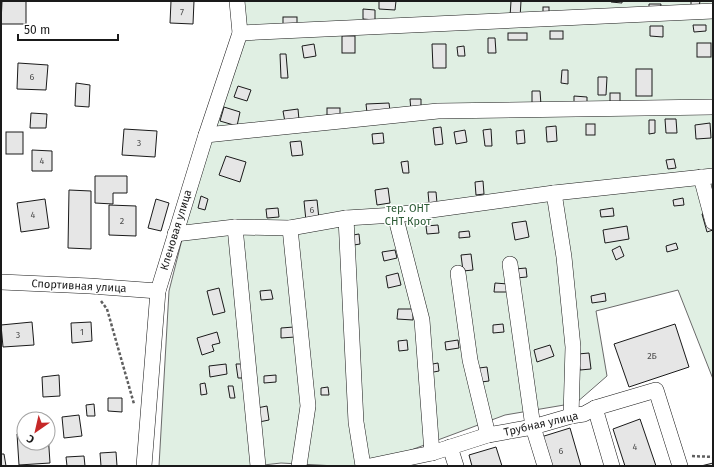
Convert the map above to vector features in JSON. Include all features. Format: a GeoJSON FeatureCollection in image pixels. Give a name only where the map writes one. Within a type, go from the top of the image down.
{"type":"FeatureCollection","features":[{"type":"Feature","properties":{"kind":"street","name":"Кленовая улица"},"geometry":{"type":"LineString","coordinates":[[144,466],[158,291],[206,135],[240,33],[237,1]]}},
{"type":"Feature","properties":{"kind":"street"},"geometry":{"type":"LineString","coordinates":[[240,33],[713,11]]}},
{"type":"Feature","properties":{"kind":"street"},"geometry":{"type":"LineString","coordinates":[[206,135],[438,111],[713,107]]}},
{"type":"Feature","properties":{"kind":"street"},"geometry":{"type":"LineString","coordinates":[[175,234],[235,227],[290,228],[346,218],[395,215],[554,193],[707,176],[713,222]]}},
{"type":"Feature","properties":{"kind":"street"},"geometry":{"type":"LineString","coordinates":[[554,193],[564,257],[574,347],[571,416]]}},
{"type":"Feature","properties":{"kind":"street"},"geometry":{"type":"LineString","coordinates":[[395,215],[422,320],[432,453]]}},
{"type":"Feature","properties":{"kind":"street"},"geometry":{"type":"LineString","coordinates":[[346,218],[356,422],[363,466]]}},
{"type":"Feature","properties":{"kind":"street"},"geometry":{"type":"LineString","coordinates":[[235,227],[258,466]]}},
{"type":"Feature","properties":{"kind":"street"},"geometry":{"type":"LineString","coordinates":[[290,228],[308,406],[299,466]]}},
{"type":"Feature","properties":{"kind":"street"},"geometry":{"type":"LineString","coordinates":[[510,264],[534,427],[545,466]]}},
{"type":"Feature","properties":{"kind":"street"},"geometry":{"type":"LineString","coordinates":[[458,273],[470,360],[488,435]]}},
{"type":"Feature","properties":{"kind":"street","name":"Спортивная улица"},"geometry":{"type":"LineString","coordinates":[[1,282],[158,291]]}},
{"type":"Feature","properties":{"kind":"street","name":"Трубная улица"},"geometry":{"type":"LineString","coordinates":[[370,466],[432,453],[488,435],[534,427],[571,416],[584,414],[595,408],[656,390],[679,461]]}},
{"type":"Feature","properties":{"kind":"street"},"geometry":{"type":"LineString","coordinates":[[595,408],[612,466]]}},
{"type":"Feature","properties":{"kind":"street"},"geometry":{"type":"LineString","coordinates":[[450,447],[456,466]]}},
{"type":"Feature","properties":{"kind":"path"},"geometry":{"type":"LineString","coordinates":[[90,286],[106,309],[135,406]]}},
{"type":"Feature","properties":{"kind":"path"},"geometry":{"type":"LineString","coordinates":[[679,461],[713,456]]}},
{"type":"Feature","properties":{"kind":"green space","name":"тер. ОНТ СНТ Крот"},"geometry":{"type":"Polygon","coordinates":[[[238,1],[713,1],[713,379],[678,290],[596,311],[607,376],[576,403],[505,415],[368,466],[281,463],[255,466],[159,466],[169,291],[193,196],[229,69],[238,1]]]}},
{"type":"Feature","properties":{"kind":"building"},"geometry":{"type":"Polygon","coordinates":[[[2,1],[26,1],[26,24],[1,24],[2,1]]]}},
{"type":"Feature","properties":{"kind":"building"},"geometry":{"type":"Polygon","coordinates":[[[171,1],[194,1],[193,24],[170,23],[171,1]]]}},
{"type":"Feature","properties":{"kind":"building"},"geometry":{"type":"Polygon","coordinates":[[[379,1],[396,1],[395,10],[379,9],[379,1]]]}},
{"type":"Feature","properties":{"kind":"building"},"geometry":{"type":"Polygon","coordinates":[[[511,1],[521,1],[520,18],[510,17],[511,1]]]}},
{"type":"Feature","properties":{"kind":"building"},"geometry":{"type":"Polygon","coordinates":[[[622,1],[622,3],[611,2],[622,1]]]}},
{"type":"Feature","properties":{"kind":"building"},"geometry":{"type":"Polygon","coordinates":[[[691,1],[700,1],[699,7],[691,6],[691,1]]]}},
{"type":"Feature","properties":{"kind":"building"},"geometry":{"type":"Polygon","coordinates":[[[649,4],[661,4],[660,12],[649,11],[649,4]]]}},
{"type":"Feature","properties":{"kind":"building"},"geometry":{"type":"Polygon","coordinates":[[[543,7],[549,7],[549,17],[543,17],[543,7]]]}},
{"type":"Feature","properties":{"kind":"building"},"geometry":{"type":"Polygon","coordinates":[[[363,9],[375,10],[375,20],[363,19],[363,9]]]}},
{"type":"Feature","properties":{"kind":"building"},"geometry":{"type":"Polygon","coordinates":[[[283,17],[297,17],[297,26],[283,26],[283,17]]]}},
{"type":"Feature","properties":{"kind":"building"},"geometry":{"type":"Polygon","coordinates":[[[693,25],[706,25],[706,31],[694,32],[693,25]]]}},
{"type":"Feature","properties":{"kind":"building"},"geometry":{"type":"Polygon","coordinates":[[[650,26],[663,26],[663,37],[650,36],[650,26]]]}},
{"type":"Feature","properties":{"kind":"building"},"geometry":{"type":"Polygon","coordinates":[[[550,31],[563,31],[563,39],[550,39],[550,31]]]}},
{"type":"Feature","properties":{"kind":"building"},"geometry":{"type":"Polygon","coordinates":[[[508,33],[527,33],[527,40],[508,40],[508,33]]]}},
{"type":"Feature","properties":{"kind":"building"},"geometry":{"type":"Polygon","coordinates":[[[342,36],[355,36],[355,53],[342,53],[342,36]]]}},
{"type":"Feature","properties":{"kind":"building"},"geometry":{"type":"Polygon","coordinates":[[[488,38],[495,38],[496,53],[488,53],[488,38]]]}},
{"type":"Feature","properties":{"kind":"building"},"geometry":{"type":"Polygon","coordinates":[[[697,43],[711,43],[711,57],[697,57],[697,43]]]}},
{"type":"Feature","properties":{"kind":"building"},"geometry":{"type":"Polygon","coordinates":[[[314,44],[316,56],[304,58],[302,46],[314,44]]]}},
{"type":"Feature","properties":{"kind":"building"},"geometry":{"type":"Polygon","coordinates":[[[432,44],[446,44],[446,68],[433,68],[432,44]]]}},
{"type":"Feature","properties":{"kind":"building"},"geometry":{"type":"Polygon","coordinates":[[[464,46],[465,56],[458,56],[457,47],[464,46]]]}},
{"type":"Feature","properties":{"kind":"building"},"geometry":{"type":"Polygon","coordinates":[[[280,54],[286,54],[288,78],[281,78],[280,54]]]}},
{"type":"Feature","properties":{"kind":"building"},"geometry":{"type":"Polygon","coordinates":[[[18,63],[48,65],[46,90],[17,89],[18,63]]]}},
{"type":"Feature","properties":{"kind":"building"},"geometry":{"type":"Polygon","coordinates":[[[636,69],[652,69],[652,96],[636,96],[636,69]]]}},
{"type":"Feature","properties":{"kind":"building"},"geometry":{"type":"Polygon","coordinates":[[[562,70],[568,70],[568,84],[561,83],[562,70]]]}},
{"type":"Feature","properties":{"kind":"building"},"geometry":{"type":"Polygon","coordinates":[[[598,77],[607,77],[606,95],[598,95],[598,77]]]}},
{"type":"Feature","properties":{"kind":"building"},"geometry":{"type":"Polygon","coordinates":[[[76,83],[90,85],[89,107],[75,106],[76,83]]]}},
{"type":"Feature","properties":{"kind":"building"},"geometry":{"type":"Polygon","coordinates":[[[238,86],[251,90],[247,101],[234,97],[238,86]]]}},
{"type":"Feature","properties":{"kind":"building"},"geometry":{"type":"Polygon","coordinates":[[[532,91],[540,91],[541,105],[532,105],[532,91]]]}},
{"type":"Feature","properties":{"kind":"building"},"geometry":{"type":"Polygon","coordinates":[[[610,93],[620,93],[620,104],[610,104],[610,93]]]}},
{"type":"Feature","properties":{"kind":"building"},"geometry":{"type":"Polygon","coordinates":[[[574,96],[587,97],[587,107],[574,106],[574,96]]]}},
{"type":"Feature","properties":{"kind":"building"},"geometry":{"type":"Polygon","coordinates":[[[410,99],[421,99],[421,111],[411,111],[410,99]]]}},
{"type":"Feature","properties":{"kind":"building"},"geometry":{"type":"Polygon","coordinates":[[[389,103],[390,111],[367,113],[366,104],[389,103]]]}},
{"type":"Feature","properties":{"kind":"building"},"geometry":{"type":"Polygon","coordinates":[[[224,107],[240,112],[237,126],[220,121],[224,107]]]}},
{"type":"Feature","properties":{"kind":"building"},"geometry":{"type":"Polygon","coordinates":[[[327,108],[340,108],[340,115],[327,115],[327,108]]]}},
{"type":"Feature","properties":{"kind":"building"},"geometry":{"type":"Polygon","coordinates":[[[298,109],[299,120],[285,122],[283,111],[298,109]]]}},
{"type":"Feature","properties":{"kind":"building"},"geometry":{"type":"Polygon","coordinates":[[[31,113],[47,114],[46,128],[30,128],[31,113]]]}},
{"type":"Feature","properties":{"kind":"building"},"geometry":{"type":"Polygon","coordinates":[[[665,119],[676,119],[677,133],[666,133],[665,119]]]}},
{"type":"Feature","properties":{"kind":"building"},"geometry":{"type":"Polygon","coordinates":[[[649,120],[655,120],[655,133],[649,134],[649,120]]]}},
{"type":"Feature","properties":{"kind":"building"},"geometry":{"type":"Polygon","coordinates":[[[710,123],[711,138],[696,139],[695,125],[710,123]]]}},
{"type":"Feature","properties":{"kind":"building"},"geometry":{"type":"Polygon","coordinates":[[[586,124],[595,124],[595,135],[586,135],[586,124]]]}},
{"type":"Feature","properties":{"kind":"building"},"geometry":{"type":"Polygon","coordinates":[[[556,126],[557,141],[547,142],[546,127],[556,126]]]}},
{"type":"Feature","properties":{"kind":"building"},"geometry":{"type":"Polygon","coordinates":[[[441,127],[443,144],[435,145],[433,128],[441,127]]]}},
{"type":"Feature","properties":{"kind":"building"},"geometry":{"type":"Polygon","coordinates":[[[124,129],[157,131],[155,157],[122,155],[124,129]]]}},
{"type":"Feature","properties":{"kind":"building"},"geometry":{"type":"Polygon","coordinates":[[[491,129],[492,146],[485,146],[483,130],[491,129]]]}},
{"type":"Feature","properties":{"kind":"building"},"geometry":{"type":"Polygon","coordinates":[[[465,130],[467,142],[456,144],[454,132],[465,130]]]}},
{"type":"Feature","properties":{"kind":"building"},"geometry":{"type":"Polygon","coordinates":[[[524,130],[525,143],[517,144],[516,131],[524,130]]]}},
{"type":"Feature","properties":{"kind":"building"},"geometry":{"type":"Polygon","coordinates":[[[6,132],[23,132],[23,154],[6,154],[6,132]]]}},
{"type":"Feature","properties":{"kind":"building"},"geometry":{"type":"Polygon","coordinates":[[[383,133],[384,143],[373,144],[372,134],[383,133]]]}},
{"type":"Feature","properties":{"kind":"building"},"geometry":{"type":"Polygon","coordinates":[[[301,141],[303,155],[292,156],[290,142],[301,141]]]}},
{"type":"Feature","properties":{"kind":"building"},"geometry":{"type":"Polygon","coordinates":[[[32,150],[52,151],[52,171],[32,171],[32,150]]]}},
{"type":"Feature","properties":{"kind":"building"},"geometry":{"type":"Polygon","coordinates":[[[226,156],[246,162],[240,182],[219,175],[226,156]]]}},
{"type":"Feature","properties":{"kind":"building"},"geometry":{"type":"Polygon","coordinates":[[[674,159],[676,168],[668,169],[666,160],[674,159]]]}},
{"type":"Feature","properties":{"kind":"building"},"geometry":{"type":"Polygon","coordinates":[[[408,161],[409,173],[403,173],[401,162],[408,161]]]}},
{"type":"Feature","properties":{"kind":"building"},"geometry":{"type":"Polygon","coordinates":[[[95,176],[127,176],[127,193],[113,193],[113,204],[95,203],[95,176]]]}},
{"type":"Feature","properties":{"kind":"building"},"geometry":{"type":"Polygon","coordinates":[[[483,181],[484,194],[476,195],[475,182],[483,181]]]}},
{"type":"Feature","properties":{"kind":"building"},"geometry":{"type":"Polygon","coordinates":[[[388,188],[390,203],[377,205],[375,190],[388,188]]]}},
{"type":"Feature","properties":{"kind":"building"},"geometry":{"type":"Polygon","coordinates":[[[69,190],[91,191],[91,249],[68,248],[69,190]]]}},
{"type":"Feature","properties":{"kind":"building"},"geometry":{"type":"Polygon","coordinates":[[[428,192],[436,192],[437,203],[429,203],[428,192]]]}},
{"type":"Feature","properties":{"kind":"building"},"geometry":{"type":"Polygon","coordinates":[[[201,196],[208,199],[205,210],[198,208],[201,196]]]}},
{"type":"Feature","properties":{"kind":"building"},"geometry":{"type":"Polygon","coordinates":[[[683,198],[684,205],[674,206],[673,200],[683,198]]]}},
{"type":"Feature","properties":{"kind":"building"},"geometry":{"type":"Polygon","coordinates":[[[45,199],[49,228],[21,232],[17,203],[45,199]]]}},
{"type":"Feature","properties":{"kind":"building"},"geometry":{"type":"Polygon","coordinates":[[[156,199],[169,203],[161,231],[148,228],[156,199]]]}},
{"type":"Feature","properties":{"kind":"building"},"geometry":{"type":"Polygon","coordinates":[[[317,200],[319,219],[306,221],[304,201],[317,200]]]}},
{"type":"Feature","properties":{"kind":"building"},"geometry":{"type":"Polygon","coordinates":[[[109,205],[136,206],[136,236],[109,235],[109,205]]]}},
{"type":"Feature","properties":{"kind":"building"},"geometry":{"type":"Polygon","coordinates":[[[278,208],[279,217],[267,218],[266,209],[278,208]]]}},
{"type":"Feature","properties":{"kind":"building"},"geometry":{"type":"Polygon","coordinates":[[[613,208],[614,216],[601,217],[600,210],[613,208]]]}},
{"type":"Feature","properties":{"kind":"building"},"geometry":{"type":"Polygon","coordinates":[[[713,211],[713,230],[707,232],[702,214],[713,211]]]}},
{"type":"Feature","properties":{"kind":"building"},"geometry":{"type":"Polygon","coordinates":[[[526,221],[529,237],[515,240],[512,223],[526,221]]]}},
{"type":"Feature","properties":{"kind":"building"},"geometry":{"type":"Polygon","coordinates":[[[438,225],[439,233],[427,234],[426,226],[438,225]]]}},
{"type":"Feature","properties":{"kind":"building"},"geometry":{"type":"Polygon","coordinates":[[[627,226],[629,239],[605,243],[603,230],[627,226]]]}},
{"type":"Feature","properties":{"kind":"building"},"geometry":{"type":"Polygon","coordinates":[[[469,231],[470,237],[459,238],[459,232],[469,231]]]}},
{"type":"Feature","properties":{"kind":"building"},"geometry":{"type":"Polygon","coordinates":[[[359,234],[360,244],[354,245],[353,235],[359,234]]]}},
{"type":"Feature","properties":{"kind":"building"},"geometry":{"type":"Polygon","coordinates":[[[676,243],[678,249],[667,252],[666,246],[676,243]]]}},
{"type":"Feature","properties":{"kind":"building"},"geometry":{"type":"Polygon","coordinates":[[[620,246],[624,256],[616,260],[612,250],[620,246]]]}},
{"type":"Feature","properties":{"kind":"building"},"geometry":{"type":"Polygon","coordinates":[[[395,250],[397,258],[384,261],[382,252],[395,250]]]}},
{"type":"Feature","properties":{"kind":"building"},"geometry":{"type":"Polygon","coordinates":[[[471,254],[473,270],[463,271],[461,255],[471,254]]]}},
{"type":"Feature","properties":{"kind":"building"},"geometry":{"type":"Polygon","coordinates":[[[526,268],[527,277],[516,278],[515,269],[526,268]]]}},
{"type":"Feature","properties":{"kind":"building"},"geometry":{"type":"Polygon","coordinates":[[[398,273],[401,285],[388,288],[386,276],[398,273]]]}},
{"type":"Feature","properties":{"kind":"building"},"geometry":{"type":"Polygon","coordinates":[[[495,283],[508,284],[508,292],[494,292],[495,283]]]}},
{"type":"Feature","properties":{"kind":"building"},"geometry":{"type":"Polygon","coordinates":[[[219,288],[225,312],[213,315],[207,291],[219,288]]]}},
{"type":"Feature","properties":{"kind":"building"},"geometry":{"type":"Polygon","coordinates":[[[271,290],[273,299],[261,300],[260,291],[271,290]]]}},
{"type":"Feature","properties":{"kind":"building"},"geometry":{"type":"Polygon","coordinates":[[[605,293],[606,301],[592,303],[591,296],[605,293]]]}},
{"type":"Feature","properties":{"kind":"building"},"geometry":{"type":"Polygon","coordinates":[[[398,309],[413,309],[413,320],[397,319],[398,309]]]}},
{"type":"Feature","properties":{"kind":"building"},"geometry":{"type":"Polygon","coordinates":[[[32,322],[34,345],[3,347],[1,325],[32,322]]]}},
{"type":"Feature","properties":{"kind":"building"},"geometry":{"type":"Polygon","coordinates":[[[91,322],[92,341],[72,343],[71,323],[91,322]]]}},
{"type":"Feature","properties":{"kind":"building"},"geometry":{"type":"Polygon","coordinates":[[[503,324],[504,332],[493,333],[493,325],[503,324]]]}},
{"type":"Feature","properties":{"kind":"building"},"geometry":{"type":"Polygon","coordinates":[[[675,324],[689,367],[629,387],[614,344],[675,324]]]}},
{"type":"Feature","properties":{"kind":"building"},"geometry":{"type":"Polygon","coordinates":[[[294,327],[295,337],[281,338],[281,328],[294,327]]]}},
{"type":"Feature","properties":{"kind":"building"},"geometry":{"type":"Polygon","coordinates":[[[217,332],[220,343],[212,345],[214,351],[202,355],[197,338],[217,332]]]}},
{"type":"Feature","properties":{"kind":"building"},"geometry":{"type":"Polygon","coordinates":[[[407,340],[408,350],[399,351],[398,341],[407,340]]]}},
{"type":"Feature","properties":{"kind":"building"},"geometry":{"type":"Polygon","coordinates":[[[458,340],[459,348],[446,350],[445,342],[458,340]]]}},
{"type":"Feature","properties":{"kind":"building"},"geometry":{"type":"Polygon","coordinates":[[[550,345],[554,356],[537,362],[534,350],[550,345]]]}},
{"type":"Feature","properties":{"kind":"building"},"geometry":{"type":"Polygon","coordinates":[[[589,353],[591,369],[580,370],[578,354],[589,353]]]}},
{"type":"Feature","properties":{"kind":"building"},"geometry":{"type":"Polygon","coordinates":[[[438,363],[439,371],[423,374],[422,366],[438,363]]]}},
{"type":"Feature","properties":{"kind":"building"},"geometry":{"type":"Polygon","coordinates":[[[226,364],[227,374],[210,377],[209,366],[226,364]]]}},
{"type":"Feature","properties":{"kind":"building"},"geometry":{"type":"Polygon","coordinates":[[[236,364],[244,364],[245,378],[238,378],[236,364]]]}},
{"type":"Feature","properties":{"kind":"building"},"geometry":{"type":"Polygon","coordinates":[[[487,367],[489,381],[481,382],[479,368],[487,367]]]}},
{"type":"Feature","properties":{"kind":"building"},"geometry":{"type":"Polygon","coordinates":[[[59,375],[60,396],[43,397],[42,377],[59,375]]]}},
{"type":"Feature","properties":{"kind":"building"},"geometry":{"type":"Polygon","coordinates":[[[276,375],[276,382],[264,383],[264,376],[276,375]]]}},
{"type":"Feature","properties":{"kind":"building"},"geometry":{"type":"Polygon","coordinates":[[[205,383],[207,394],[201,395],[200,384],[205,383]]]}},
{"type":"Feature","properties":{"kind":"building"},"geometry":{"type":"Polygon","coordinates":[[[228,386],[233,386],[235,398],[230,398],[228,386]]]}},
{"type":"Feature","properties":{"kind":"building"},"geometry":{"type":"Polygon","coordinates":[[[328,387],[329,395],[321,395],[321,388],[328,387]]]}},
{"type":"Feature","properties":{"kind":"building"},"geometry":{"type":"Polygon","coordinates":[[[108,398],[122,398],[122,412],[108,411],[108,398]]]}},
{"type":"Feature","properties":{"kind":"building"},"geometry":{"type":"Polygon","coordinates":[[[94,404],[95,416],[87,416],[86,405],[94,404]]]}},
{"type":"Feature","properties":{"kind":"building"},"geometry":{"type":"Polygon","coordinates":[[[267,406],[269,420],[259,422],[257,408],[267,406]]]}},
{"type":"Feature","properties":{"kind":"building"},"geometry":{"type":"Polygon","coordinates":[[[79,415],[82,436],[64,438],[62,417],[79,415]]]}},
{"type":"Feature","properties":{"kind":"building"},"geometry":{"type":"Polygon","coordinates":[[[640,419],[656,466],[625,466],[613,429],[640,419]]]}},
{"type":"Feature","properties":{"kind":"building"},"geometry":{"type":"Polygon","coordinates":[[[570,428],[581,466],[550,466],[541,437],[570,428]]]}},
{"type":"Feature","properties":{"kind":"building"},"geometry":{"type":"Polygon","coordinates":[[[496,447],[502,466],[472,466],[469,455],[496,447]]]}},
{"type":"Feature","properties":{"kind":"building"},"geometry":{"type":"Polygon","coordinates":[[[18,451],[49,451],[50,463],[19,465],[18,451]]]}},
{"type":"Feature","properties":{"kind":"building"},"geometry":{"type":"Polygon","coordinates":[[[116,452],[117,466],[101,466],[100,453],[116,452]]]}},
{"type":"Feature","properties":{"kind":"building"},"geometry":{"type":"Polygon","coordinates":[[[1,454],[4,454],[6,466],[1,466],[1,454]]]}},
{"type":"Feature","properties":{"kind":"building"},"geometry":{"type":"Polygon","coordinates":[[[84,456],[85,466],[67,466],[66,457],[84,456]]]}},
{"type":"Feature","properties":{"kind":"building"},"geometry":{"type":"Polygon","coordinates":[[[713,463],[713,466],[701,466],[713,463]]]}}]}
